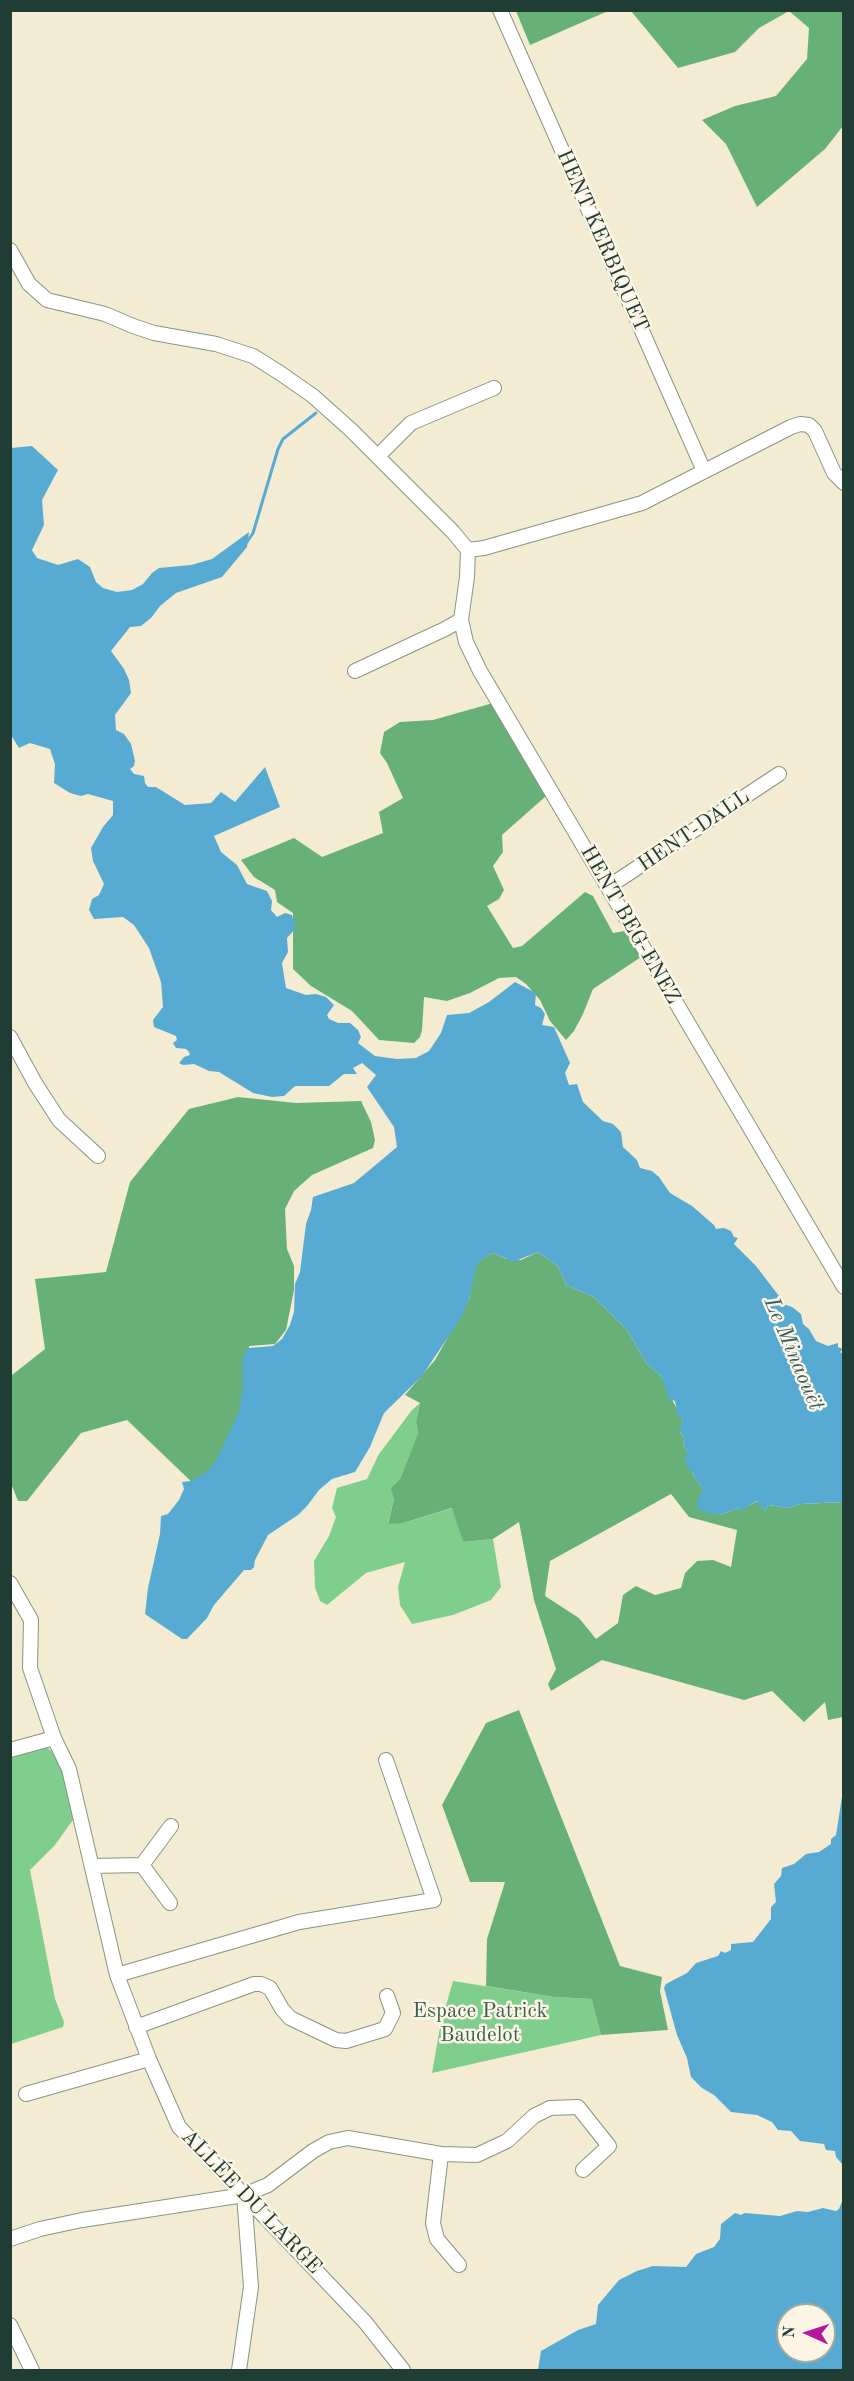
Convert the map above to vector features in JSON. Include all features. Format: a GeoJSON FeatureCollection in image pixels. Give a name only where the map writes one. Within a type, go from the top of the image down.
{"type":"FeatureCollection","features":[{"type":"Feature","properties":{"kind":"street","name":"HENT KERBIQUET"},"geometry":{"type":"LineString","coordinates":[[500,10],[704,471]]}},
{"type":"Feature","properties":{"kind":"street"},"geometry":{"type":"LineString","coordinates":[[10,250],[29,284],[47,300],[105,314],[154,333],[216,344],[253,356],[314,396],[378,456],[468,550],[484,548],[642,503],[791,427],[804,424],[815,431],[834,473],[843,483]]}},
{"type":"Feature","properties":{"kind":"street"},"geometry":{"type":"LineString","coordinates":[[378,456],[411,423],[494,388]]}},
{"type":"Feature","properties":{"kind":"street","name":"HENT BEG-ENEZ"},"geometry":{"type":"LineString","coordinates":[[468,550],[461,620],[466,642],[480,671],[843,1287]]}},
{"type":"Feature","properties":{"kind":"street"},"geometry":{"type":"LineString","coordinates":[[355,670],[461,620]]}},
{"type":"Feature","properties":{"kind":"street","name":"HENT-DALL"},"geometry":{"type":"LineString","coordinates":[[608,888],[779,774]]}},
{"type":"Feature","properties":{"kind":"street"},"geometry":{"type":"LineString","coordinates":[[10,1037],[35,1083],[59,1120],[98,1156]]}},
{"type":"Feature","properties":{"kind":"street","name":"ALLÉE DU LARGE"},"geometry":{"type":"LineString","coordinates":[[10,1583],[31,1620],[30,1668],[54,1738],[69,1769],[117,1976],[149,2059],[179,2127],[365,2322],[402,2370]]}},
{"type":"Feature","properties":{"kind":"street"},"geometry":{"type":"LineString","coordinates":[[10,1750],[54,1738]]}},
{"type":"Feature","properties":{"kind":"street"},"geometry":{"type":"LineString","coordinates":[[117,1976],[299,1922],[434,1900],[386,1760]]}},
{"type":"Feature","properties":{"kind":"street"},"geometry":{"type":"LineString","coordinates":[[142,1865],[171,1826]]}},
{"type":"Feature","properties":{"kind":"street"},"geometry":{"type":"LineString","coordinates":[[92,1866],[142,1865]]}},
{"type":"Feature","properties":{"kind":"street"},"geometry":{"type":"LineString","coordinates":[[142,1865],[170,1903]]}},
{"type":"Feature","properties":{"kind":"street"},"geometry":{"type":"LineString","coordinates":[[136,2027],[254,1984],[261,1984],[270,1988],[282,2010],[290,2018],[336,2040],[346,2041],[385,2029],[393,2013],[387,1996]]}},
{"type":"Feature","properties":{"kind":"street"},"geometry":{"type":"LineString","coordinates":[[26,2094],[149,2059]]}},
{"type":"Feature","properties":{"kind":"street"},"geometry":{"type":"LineString","coordinates":[[10,2239],[40,2229],[82,2220],[244,2195],[268,2185],[329,2142],[348,2138],[441,2154],[477,2155],[507,2141],[534,2116],[550,2108],[579,2107],[609,2146],[583,2170]]}},
{"type":"Feature","properties":{"kind":"street"},"geometry":{"type":"LineString","coordinates":[[441,2154],[433,2223],[437,2238],[459,2265]]}},
{"type":"Feature","properties":{"kind":"street"},"geometry":{"type":"LineString","coordinates":[[239,2370],[251,2287],[244,2195]]}},
{"type":"Feature","properties":{"kind":"street"},"geometry":{"type":"LineString","coordinates":[[10,2325],[32,2370]]}},
{"type":"Feature","properties":{"kind":"green space"},"geometry":{"type":"Polygon","coordinates":[[[516,11],[608,11],[530,45],[516,11]]]}},
{"type":"Feature","properties":{"kind":"green space"},"geometry":{"type":"Polygon","coordinates":[[[631,11],[789,11],[759,28],[735,52],[678,68],[631,11]]]}},
{"type":"Feature","properties":{"kind":"green space"},"geometry":{"type":"Polygon","coordinates":[[[789,11],[843,11],[843,126],[825,149],[757,207],[726,144],[702,120],[735,106],[776,96],[807,59],[809,28],[789,11]]]}},
{"type":"Feature","properties":{"kind":"green space"},"geometry":{"type":"Polygon","coordinates":[[[493,703],[546,796],[502,835],[503,852],[493,866],[504,890],[499,899],[487,906],[513,948],[522,946],[585,892],[593,896],[613,933],[624,931],[641,957],[593,989],[574,1031],[566,1040],[550,1021],[540,1000],[526,984],[516,977],[499,978],[470,993],[447,1001],[424,997],[422,1030],[420,1037],[414,1043],[379,1040],[352,1011],[311,986],[293,969],[293,913],[277,902],[275,890],[254,877],[241,860],[294,838],[322,857],[383,833],[379,812],[403,798],[380,753],[384,732],[400,722],[433,720],[493,703]]]}},
{"type":"Feature","properties":{"kind":"green space"},"geometry":{"type":"Polygon","coordinates":[[[238,1097],[296,1103],[361,1101],[371,1122],[375,1140],[373,1148],[312,1175],[294,1191],[285,1209],[287,1249],[294,1266],[294,1290],[286,1330],[275,1344],[249,1346],[247,1428],[197,1487],[127,1420],[81,1433],[27,1501],[18,1501],[12,1486],[12,1375],[45,1349],[35,1279],[106,1272],[130,1182],[189,1109],[238,1097]]]}},
{"type":"Feature","properties":{"kind":"green space"},"geometry":{"type":"Polygon","coordinates":[[[538,1252],[558,1266],[566,1285],[594,1297],[628,1331],[646,1363],[661,1376],[683,1422],[680,1432],[684,1438],[683,1445],[688,1452],[692,1473],[720,1515],[738,1508],[740,1510],[758,1501],[765,1511],[768,1505],[788,1508],[801,1504],[843,1502],[843,1717],[828,1720],[825,1702],[804,1722],[772,1691],[744,1700],[602,1660],[551,1691],[548,1684],[556,1669],[534,1600],[519,1522],[493,1539],[463,1542],[452,1508],[403,1523],[388,1524],[394,1499],[391,1488],[400,1479],[418,1433],[416,1422],[420,1403],[405,1395],[435,1360],[469,1299],[476,1264],[494,1253],[506,1259],[521,1260],[538,1252]],[[671,1494],[550,1561],[545,1596],[579,1618],[596,1639],[618,1623],[623,1595],[636,1586],[655,1595],[681,1588],[685,1573],[697,1561],[713,1560],[731,1567],[737,1530],[689,1517],[671,1494]]]}},
{"type":"Feature","properties":{"kind":"green space"},"geometry":{"type":"Polygon","coordinates":[[[420,1403],[416,1422],[418,1433],[400,1479],[392,1488],[394,1499],[388,1523],[403,1523],[453,1508],[463,1542],[493,1539],[501,1587],[491,1600],[453,1615],[412,1624],[400,1605],[398,1587],[405,1562],[366,1573],[327,1605],[320,1601],[315,1587],[314,1561],[329,1536],[336,1517],[332,1508],[337,1488],[367,1479],[379,1454],[412,1410],[420,1403]]]}},
{"type":"Feature","properties":{"kind":"green space"},"geometry":{"type":"Polygon","coordinates":[[[519,1710],[620,1966],[662,1977],[660,1991],[668,2030],[601,2035],[592,1999],[554,1997],[486,1986],[487,1939],[505,1882],[470,1882],[442,1805],[486,1723],[519,1710]]]}},
{"type":"Feature","properties":{"kind":"green space"},"geometry":{"type":"Polygon","coordinates":[[[48,1748],[58,1758],[75,1817],[55,1845],[30,1870],[55,1999],[64,2022],[63,2027],[11,2044],[11,1755],[28,1749],[48,1748]]]}},
{"type":"Feature","properties":{"kind":"green space","name":"Espace Patrick Baudelot"},"geometry":{"type":"Polygon","coordinates":[[[453,1981],[554,1997],[593,1999],[601,2035],[432,2073],[440,2027],[453,1981]]]}},
{"type":"Feature","properties":{"kind":"water","name":"Le Minaouët"},"geometry":{"type":"Polygon","coordinates":[[[32,446],[58,470],[42,500],[44,525],[32,550],[37,558],[58,565],[78,559],[90,567],[96,582],[103,588],[117,592],[132,590],[143,584],[159,568],[191,565],[212,559],[249,532],[247,547],[222,577],[176,593],[141,626],[130,627],[111,651],[124,669],[131,693],[115,715],[116,730],[124,734],[131,744],[135,761],[134,766],[130,769],[134,774],[144,776],[148,787],[156,787],[185,805],[211,803],[221,792],[235,802],[265,767],[280,807],[214,836],[221,852],[237,865],[247,884],[267,891],[272,901],[271,910],[277,917],[285,913],[292,915],[296,928],[287,938],[288,952],[282,963],[286,988],[306,995],[316,994],[326,997],[334,1005],[327,1015],[329,1019],[338,1023],[350,1023],[358,1030],[361,1037],[358,1043],[375,1056],[397,1059],[416,1058],[429,1051],[441,1033],[447,1015],[469,1013],[489,1002],[515,982],[536,993],[535,1005],[545,1014],[542,1025],[554,1027],[570,1063],[565,1073],[569,1085],[577,1084],[583,1102],[603,1121],[613,1124],[621,1132],[623,1147],[637,1160],[640,1168],[652,1171],[670,1193],[692,1206],[716,1229],[724,1228],[738,1238],[734,1244],[756,1266],[779,1296],[777,1298],[781,1303],[801,1314],[803,1324],[816,1341],[828,1346],[838,1343],[838,1347],[843,1349],[840,1352],[844,1355],[843,1502],[801,1504],[788,1508],[768,1505],[765,1511],[757,1501],[740,1511],[738,1508],[720,1515],[703,1512],[697,1507],[703,1490],[686,1463],[685,1455],[688,1452],[683,1445],[684,1438],[679,1430],[683,1422],[677,1413],[675,1401],[667,1398],[661,1376],[646,1363],[628,1331],[594,1297],[566,1285],[558,1266],[538,1252],[513,1262],[494,1253],[477,1264],[469,1299],[462,1316],[422,1376],[384,1413],[370,1447],[355,1472],[332,1479],[319,1490],[298,1515],[268,1535],[255,1560],[254,1567],[251,1570],[244,1570],[214,1605],[207,1618],[187,1639],[182,1639],[145,1614],[148,1588],[160,1534],[161,1516],[168,1514],[179,1500],[184,1489],[182,1482],[191,1481],[208,1471],[217,1459],[239,1412],[243,1387],[242,1362],[246,1350],[273,1346],[282,1339],[290,1325],[294,1312],[295,1284],[300,1272],[306,1224],[313,1197],[354,1183],[397,1147],[394,1127],[367,1087],[376,1075],[362,1063],[353,1068],[357,1074],[344,1074],[329,1086],[295,1086],[284,1096],[272,1097],[253,1093],[219,1072],[209,1071],[194,1064],[179,1063],[184,1057],[190,1055],[189,1052],[186,1049],[176,1048],[173,1043],[177,1040],[176,1036],[154,1027],[153,1020],[163,1007],[161,982],[149,948],[134,925],[123,917],[94,919],[89,910],[92,899],[99,895],[104,884],[93,861],[91,848],[113,815],[113,801],[88,794],[81,796],[70,793],[54,783],[55,764],[50,749],[30,743],[19,748],[11,735],[11,448],[32,446]]]}},
{"type":"Feature","properties":{"kind":"water"},"geometry":{"type":"Polygon","coordinates":[[[843,1790],[843,2165],[836,2157],[835,2151],[826,2150],[824,2144],[800,2141],[791,2131],[778,2130],[772,2122],[757,2115],[731,2112],[714,2095],[702,2088],[691,2077],[664,1988],[666,1984],[687,1973],[696,1963],[718,1956],[721,1951],[725,1953],[731,1950],[731,1944],[753,1942],[771,1919],[771,1907],[776,1902],[774,1884],[781,1876],[782,1868],[794,1864],[806,1854],[819,1852],[831,1844],[831,1839],[836,1835],[843,1790]]]}},
{"type":"Feature","properties":{"kind":"water"},"geometry":{"type":"Polygon","coordinates":[[[843,2199],[843,2370],[538,2370],[541,2351],[578,2330],[596,2324],[598,2305],[619,2280],[653,2266],[686,2267],[696,2254],[714,2247],[720,2239],[721,2224],[735,2213],[780,2216],[797,2211],[808,2212],[823,2208],[836,2211],[843,2199]]]}},
{"type":"Feature","properties":{"kind":"waterway"},"geometry":{"type":"LineString","coordinates":[[247,542],[253,533],[283,439],[316,413]]}}]}
